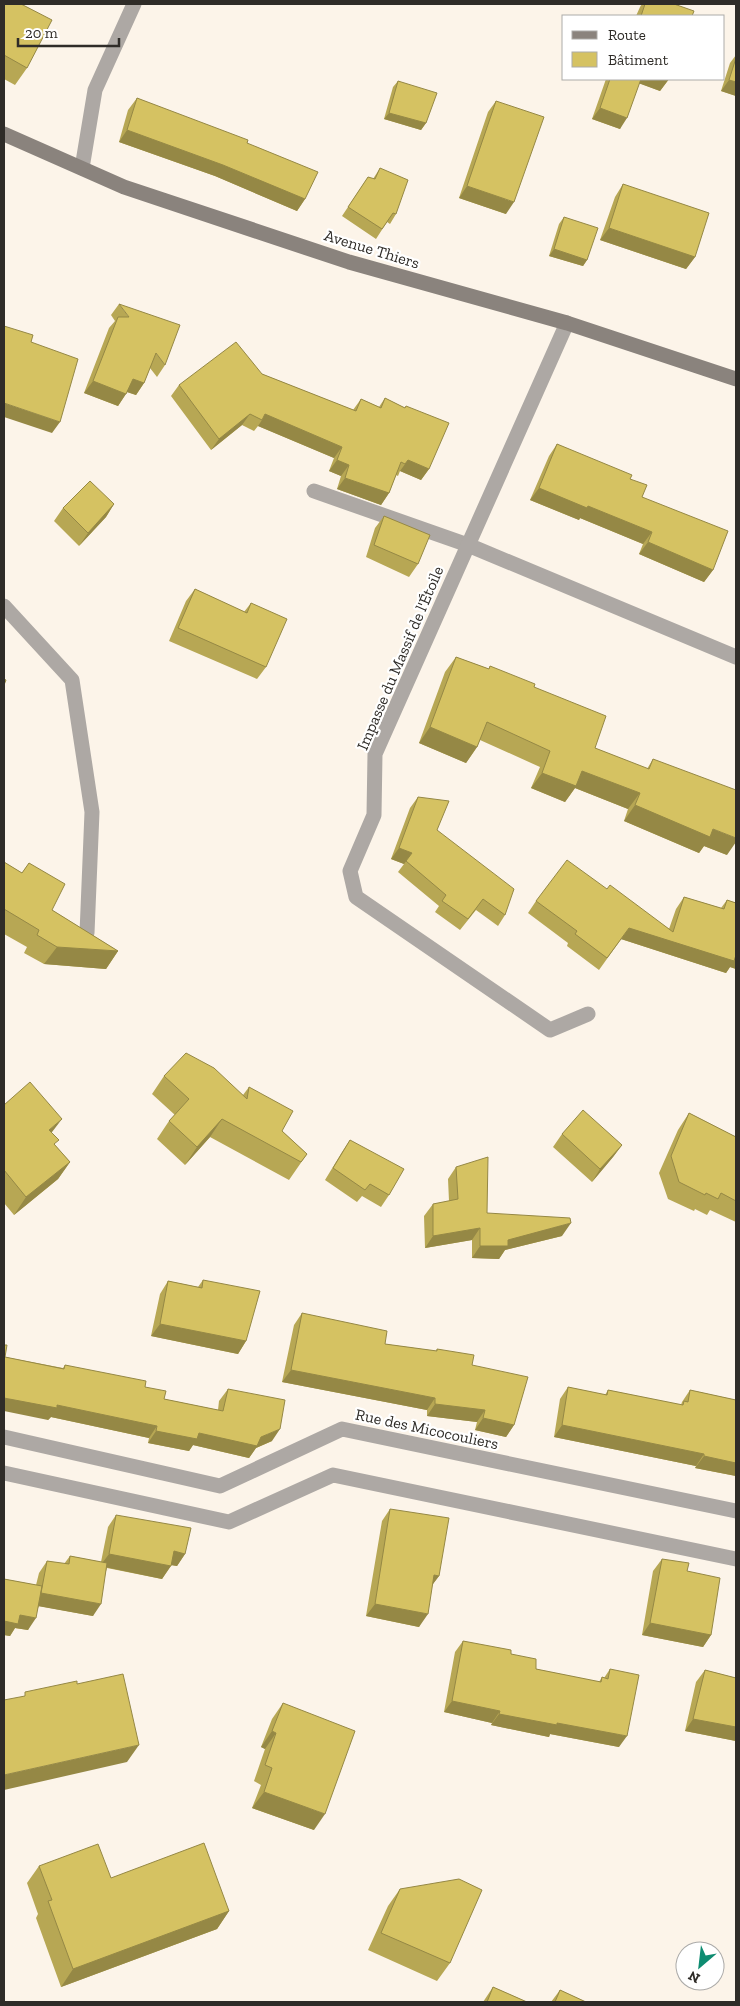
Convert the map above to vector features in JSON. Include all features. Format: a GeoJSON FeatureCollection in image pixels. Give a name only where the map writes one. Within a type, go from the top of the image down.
{"type":"FeatureCollection","features":[{"type":"Feature","properties":{"kind":"main road","name":"Avenue Thiers"},"geometry":{"type":"LineString","coordinates":[[4,134],[124,187],[349,262],[567,323],[736,380]]}},
{"type":"Feature","properties":{"kind":"street"},"geometry":{"type":"LineString","coordinates":[[82,168],[95,90],[134,4]]}},
{"type":"Feature","properties":{"kind":"street","name":"Impasse du Massif de l'Étoile"},"geometry":{"type":"LineString","coordinates":[[567,323],[374,754],[374,815],[350,871],[356,897],[550,1030],[588,1014]]}},
{"type":"Feature","properties":{"kind":"street"},"geometry":{"type":"LineString","coordinates":[[314,491],[468,545],[736,657]]}},
{"type":"Feature","properties":{"kind":"street"},"geometry":{"type":"LineString","coordinates":[[4,606],[72,680],[92,812],[88,933]]}},
{"type":"Feature","properties":{"kind":"street","name":"Rue des Micocouliers"},"geometry":{"type":"LineString","coordinates":[[4,1438],[220,1486],[342,1429],[736,1511]]}},
{"type":"Feature","properties":{"kind":"street"},"geometry":{"type":"LineString","coordinates":[[4,1473],[229,1522],[333,1475],[736,1559]]}},
{"type":"Feature","properties":{"kind":"building"},"geometry":{"type":"Polygon","coordinates":[[[4,4],[21,4],[52,20],[27,68],[4,55],[4,4]]]}},
{"type":"Feature","properties":{"kind":"building"},"geometry":{"type":"Polygon","coordinates":[[[645,4],[674,4],[694,11],[692,15],[641,15],[645,4]]]}},
{"type":"Feature","properties":{"kind":"building"},"geometry":{"type":"Polygon","coordinates":[[[736,58],[736,82],[729,80],[736,58]]]}},
{"type":"Feature","properties":{"kind":"building"},"geometry":{"type":"Polygon","coordinates":[[[610,80],[641,80],[627,118],[600,108],[610,80]]]}},
{"type":"Feature","properties":{"kind":"building"},"geometry":{"type":"Polygon","coordinates":[[[398,81],[437,93],[426,123],[389,113],[398,81]]]}},
{"type":"Feature","properties":{"kind":"building"},"geometry":{"type":"Polygon","coordinates":[[[137,98],[248,140],[247,143],[318,172],[305,199],[223,165],[127,130],[137,98]]]}},
{"type":"Feature","properties":{"kind":"building"},"geometry":{"type":"Polygon","coordinates":[[[496,101],[544,117],[514,202],[467,186],[496,101]]]}},
{"type":"Feature","properties":{"kind":"building"},"geometry":{"type":"Polygon","coordinates":[[[380,168],[408,180],[396,214],[393,213],[382,229],[348,207],[368,177],[375,179],[380,168]]]}},
{"type":"Feature","properties":{"kind":"building"},"geometry":{"type":"Polygon","coordinates":[[[623,184],[709,213],[695,257],[609,228],[623,184]]]}},
{"type":"Feature","properties":{"kind":"building"},"geometry":{"type":"Polygon","coordinates":[[[564,217],[598,228],[587,260],[554,249],[564,217]]]}},
{"type":"Feature","properties":{"kind":"building"},"geometry":{"type":"Polygon","coordinates":[[[119,304],[180,325],[165,365],[156,353],[144,383],[133,379],[126,394],[93,381],[118,317],[129,317],[119,304]]]}},
{"type":"Feature","properties":{"kind":"building"},"geometry":{"type":"Polygon","coordinates":[[[4,326],[33,335],[31,342],[78,359],[60,422],[4,403],[4,326]]]}},
{"type":"Feature","properties":{"kind":"building"},"geometry":{"type":"Polygon","coordinates":[[[236,342],[262,374],[356,411],[361,399],[381,408],[385,398],[405,408],[406,406],[449,423],[429,469],[408,460],[405,464],[401,462],[389,493],[345,478],[349,465],[337,460],[342,447],[265,414],[262,420],[250,414],[219,439],[179,385],[236,342]]]}},
{"type":"Feature","properties":{"kind":"building"},"geometry":{"type":"Polygon","coordinates":[[[557,444],[632,475],[630,479],[647,485],[642,497],[728,531],[713,570],[648,542],[652,532],[539,488],[557,444]]]}},
{"type":"Feature","properties":{"kind":"building"},"geometry":{"type":"Polygon","coordinates":[[[90,481],[114,504],[88,533],[63,508],[90,481]]]}},
{"type":"Feature","properties":{"kind":"building"},"geometry":{"type":"Polygon","coordinates":[[[384,516],[430,535],[418,564],[374,545],[384,516]]]}},
{"type":"Feature","properties":{"kind":"building"},"geometry":{"type":"Polygon","coordinates":[[[195,589],[247,613],[251,603],[287,619],[266,667],[178,628],[195,589]]]}},
{"type":"Feature","properties":{"kind":"building"},"geometry":{"type":"Polygon","coordinates":[[[456,657],[489,669],[490,666],[535,684],[534,687],[606,716],[595,748],[649,769],[653,759],[736,790],[736,838],[713,829],[710,837],[635,805],[640,793],[582,771],[576,786],[542,773],[550,751],[487,722],[477,747],[430,727],[456,657]]]}},
{"type":"Feature","properties":{"kind":"building"},"geometry":{"type":"Polygon","coordinates":[[[418,797],[449,801],[437,830],[514,889],[505,915],[483,899],[468,919],[442,901],[446,895],[406,861],[412,853],[399,848],[418,797]]]}},
{"type":"Feature","properties":{"kind":"building"},"geometry":{"type":"Polygon","coordinates":[[[567,860],[607,889],[610,885],[673,932],[684,897],[724,909],[727,900],[736,903],[736,955],[734,961],[629,928],[607,958],[575,934],[577,931],[536,901],[567,860]]]}},
{"type":"Feature","properties":{"kind":"building"},"geometry":{"type":"Polygon","coordinates":[[[4,862],[22,873],[29,863],[65,884],[52,910],[118,951],[57,947],[37,935],[39,930],[4,909],[4,862]]]}},
{"type":"Feature","properties":{"kind":"building"},"geometry":{"type":"Polygon","coordinates":[[[186,1053],[214,1068],[247,1099],[249,1087],[293,1111],[282,1131],[307,1154],[301,1162],[222,1119],[197,1147],[169,1121],[189,1099],[164,1076],[186,1053]]]}},
{"type":"Feature","properties":{"kind":"building"},"geometry":{"type":"Polygon","coordinates":[[[30,1082],[62,1119],[49,1130],[59,1140],[54,1144],[70,1162],[26,1197],[4,1170],[4,1105],[30,1082]]]}},
{"type":"Feature","properties":{"kind":"building"},"geometry":{"type":"Polygon","coordinates":[[[583,1110],[622,1145],[600,1169],[562,1134],[583,1110]]]}},
{"type":"Feature","properties":{"kind":"building"},"geometry":{"type":"Polygon","coordinates":[[[689,1113],[736,1137],[736,1201],[721,1193],[718,1199],[706,1193],[705,1195],[679,1182],[671,1156],[689,1113]]]}},
{"type":"Feature","properties":{"kind":"building"},"geometry":{"type":"Polygon","coordinates":[[[350,1140],[404,1169],[389,1195],[370,1184],[365,1190],[333,1168],[350,1140]]]}},
{"type":"Feature","properties":{"kind":"building"},"geometry":{"type":"Polygon","coordinates":[[[488,1157],[487,1213],[570,1218],[571,1223],[508,1240],[508,1246],[480,1246],[480,1228],[433,1236],[433,1204],[458,1199],[456,1167],[488,1157]]]}},
{"type":"Feature","properties":{"kind":"building"},"geometry":{"type":"Polygon","coordinates":[[[203,1280],[260,1291],[246,1341],[160,1324],[168,1281],[202,1288],[203,1280]]]}},
{"type":"Feature","properties":{"kind":"building"},"geometry":{"type":"Polygon","coordinates":[[[302,1313],[387,1331],[385,1344],[474,1355],[472,1365],[528,1377],[514,1425],[483,1418],[485,1410],[435,1404],[435,1398],[291,1370],[302,1313]]]}},
{"type":"Feature","properties":{"kind":"building"},"geometry":{"type":"Polygon","coordinates":[[[4,1345],[7,1345],[5,1357],[64,1369],[65,1365],[146,1381],[145,1387],[166,1391],[164,1399],[223,1411],[228,1389],[285,1400],[280,1429],[261,1437],[257,1446],[199,1433],[197,1439],[156,1431],[157,1426],[57,1405],[57,1408],[4,1398],[4,1345]]]}},
{"type":"Feature","properties":{"kind":"building"},"geometry":{"type":"Polygon","coordinates":[[[568,1387],[607,1395],[608,1390],[683,1405],[684,1401],[688,1402],[690,1390],[736,1400],[736,1463],[704,1456],[704,1454],[562,1425],[568,1387]]]}},
{"type":"Feature","properties":{"kind":"building"},"geometry":{"type":"Polygon","coordinates":[[[390,1509],[449,1518],[439,1576],[434,1575],[428,1614],[375,1604],[390,1509]]]}},
{"type":"Feature","properties":{"kind":"building"},"geometry":{"type":"Polygon","coordinates":[[[116,1515],[191,1528],[185,1554],[174,1551],[171,1566],[109,1554],[116,1515]]]}},
{"type":"Feature","properties":{"kind":"building"},"geometry":{"type":"Polygon","coordinates":[[[70,1556],[107,1563],[101,1604],[41,1593],[47,1561],[69,1564],[70,1556]]]}},
{"type":"Feature","properties":{"kind":"building"},"geometry":{"type":"Polygon","coordinates":[[[662,1559],[689,1563],[687,1571],[720,1578],[711,1635],[650,1623],[662,1559]]]}},
{"type":"Feature","properties":{"kind":"building"},"geometry":{"type":"Polygon","coordinates":[[[4,1579],[42,1586],[36,1618],[20,1615],[18,1624],[4,1621],[4,1579]]]}},
{"type":"Feature","properties":{"kind":"building"},"geometry":{"type":"Polygon","coordinates":[[[463,1641],[511,1650],[511,1654],[536,1659],[536,1669],[601,1682],[602,1677],[608,1679],[610,1669],[639,1675],[627,1736],[499,1714],[500,1711],[452,1701],[463,1641]]]}},
{"type":"Feature","properties":{"kind":"building"},"geometry":{"type":"Polygon","coordinates":[[[705,1670],[736,1678],[736,1727],[693,1719],[705,1670]]]}},
{"type":"Feature","properties":{"kind":"building"},"geometry":{"type":"Polygon","coordinates":[[[123,1674],[139,1745],[4,1775],[4,1700],[25,1696],[25,1692],[77,1681],[77,1684],[123,1674]]]}},
{"type":"Feature","properties":{"kind":"building"},"geometry":{"type":"Polygon","coordinates":[[[283,1703],[355,1731],[325,1814],[264,1792],[272,1768],[265,1765],[276,1733],[272,1731],[283,1703]]]}},
{"type":"Feature","properties":{"kind":"building"},"geometry":{"type":"Polygon","coordinates":[[[204,1843],[229,1911],[73,1969],[48,1901],[52,1900],[39,1866],[98,1844],[111,1878],[204,1843]]]}},
{"type":"Feature","properties":{"kind":"building"},"geometry":{"type":"Polygon","coordinates":[[[459,1879],[482,1890],[450,1963],[381,1933],[400,1889],[459,1879]]]}},
{"type":"Feature","properties":{"kind":"building"},"geometry":{"type":"Polygon","coordinates":[[[493,1987],[527,2002],[487,2002],[493,1987]]]}},
{"type":"Feature","properties":{"kind":"building"},"geometry":{"type":"Polygon","coordinates":[[[560,1990],[586,2002],[555,2002],[560,1990]]]}}]}
